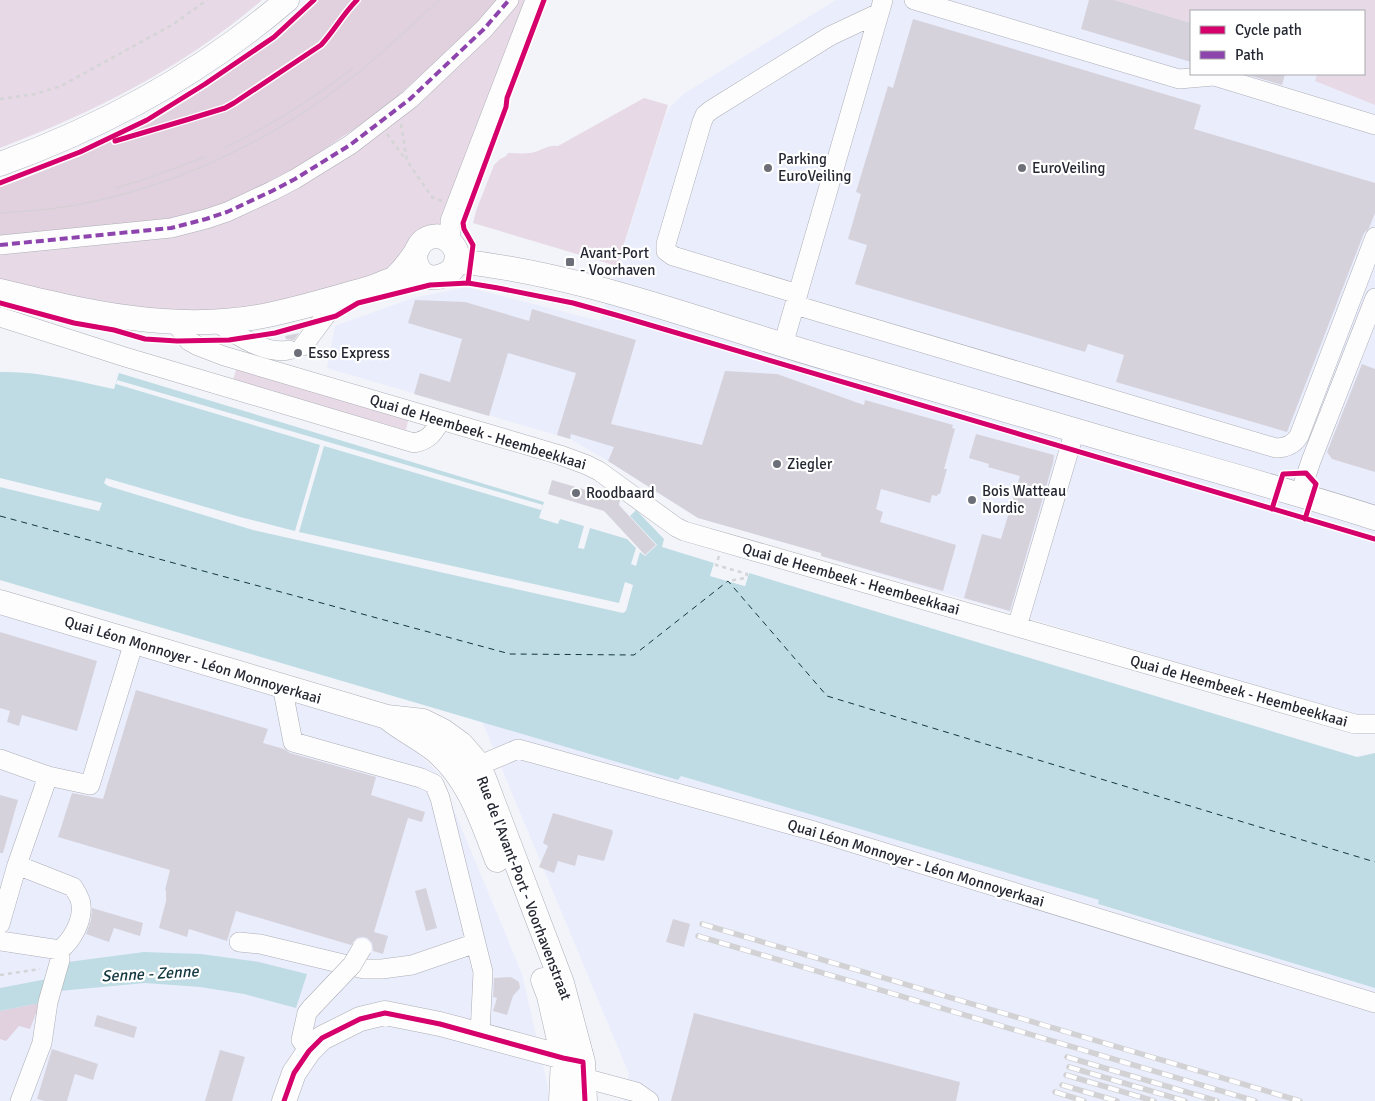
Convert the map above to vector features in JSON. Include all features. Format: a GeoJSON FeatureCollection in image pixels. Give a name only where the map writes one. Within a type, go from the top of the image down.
{"type":"FeatureCollection","features":[{"type":"Feature","properties":{"kind":"main road"},"geometry":{"type":"LineString","coordinates":[[0,164],[72,135],[138,103],[229,47],[286,0]]}},
{"type":"Feature","properties":{"kind":"main road"},"geometry":{"type":"LineString","coordinates":[[449,230],[454,268],[448,274],[432,278],[420,264],[422,242],[449,230],[540,274],[1300,494],[1375,518]]}},
{"type":"Feature","properties":{"kind":"main road"},"geometry":{"type":"LineString","coordinates":[[0,291],[92,313],[175,322],[212,322],[263,316],[298,309],[394,279],[420,264]]}},
{"type":"Feature","properties":{"kind":"main road"},"geometry":{"type":"LineString","coordinates":[[0,285],[36,300]]}},
{"type":"Feature","properties":{"kind":"main road","name":"Quai Léon Monnoyer - Léon Monnoyerkaai"},"geometry":{"type":"LineString","coordinates":[[0,602],[386,717]]}},
{"type":"Feature","properties":{"kind":"main road","name":"Rue de l'Avant-Port - Voorhavenstraat"},"geometry":{"type":"LineString","coordinates":[[386,717],[423,721],[443,731],[461,744],[474,760],[468,771],[484,778],[562,983],[579,1075],[561,1101]]}},
{"type":"Feature","properties":{"kind":"main road"},"geometry":{"type":"LineString","coordinates":[[284,1101],[294,1073],[309,1051],[322,1038],[360,1019],[385,1013],[480,1034],[579,1075]]}},
{"type":"Feature","properties":{"kind":"street"},"geometry":{"type":"LineString","coordinates":[[0,245],[171,228],[227,212],[295,179],[343,149],[399,108],[451,62],[484,29],[509,0]]}},
{"type":"Feature","properties":{"kind":"street"},"geometry":{"type":"LineString","coordinates":[[449,230],[535,0]]}},
{"type":"Feature","properties":{"kind":"street"},"geometry":{"type":"LineString","coordinates":[[914,0],[1179,79],[1214,76],[1375,125]]}},
{"type":"Feature","properties":{"kind":"street"},"geometry":{"type":"LineString","coordinates":[[783,345],[881,6]]}},
{"type":"Feature","properties":{"kind":"street"},"geometry":{"type":"LineString","coordinates":[[881,6],[705,115],[666,244],[666,252],[797,299],[1276,448],[1283,448],[1299,436],[1375,237]]}},
{"type":"Feature","properties":{"kind":"street"},"geometry":{"type":"LineString","coordinates":[[212,352],[208,341],[212,322],[266,349],[279,352],[296,348],[326,315],[334,298]]}},
{"type":"Feature","properties":{"kind":"street"},"geometry":{"type":"LineString","coordinates":[[1300,494],[1311,461],[1375,298]]}},
{"type":"Feature","properties":{"kind":"street"},"geometry":{"type":"LineString","coordinates":[[0,317],[125,357],[414,443],[424,441],[435,430],[441,420]]}},
{"type":"Feature","properties":{"kind":"street","name":"Quai de Heembeek - Heembeekkaai"},"geometry":{"type":"LineString","coordinates":[[175,322],[189,341],[212,352],[560,454],[587,465],[684,531],[1355,724],[1375,724]]}},
{"type":"Feature","properties":{"kind":"street"},"geometry":{"type":"LineString","coordinates":[[1017,627],[1075,430]]}},
{"type":"Feature","properties":{"kind":"street"},"geometry":{"type":"LineString","coordinates":[[0,760],[48,776],[90,785],[134,642]]}},
{"type":"Feature","properties":{"kind":"street"},"geometry":{"type":"LineString","coordinates":[[282,686],[293,742],[420,778],[434,784],[440,798],[484,972],[480,1034]]}},
{"type":"Feature","properties":{"kind":"street","name":"Quai Léon Monnoyer - Léon Monnoyerkaai"},"geometry":{"type":"LineString","coordinates":[[468,771],[518,748],[814,831],[1375,1003]]}},
{"type":"Feature","properties":{"kind":"street"},"geometry":{"type":"LineString","coordinates":[[0,924],[17,866],[48,776]]}},
{"type":"Feature","properties":{"kind":"street"},"geometry":{"type":"LineString","coordinates":[[17,866],[73,887],[82,903],[80,918],[60,955],[48,1002],[42,1043],[20,1101]]}},
{"type":"Feature","properties":{"kind":"street"},"geometry":{"type":"LineString","coordinates":[[0,941],[60,955]]}},
{"type":"Feature","properties":{"kind":"street"},"geometry":{"type":"LineString","coordinates":[[240,942],[260,944],[364,969],[412,965],[476,943]]}},
{"type":"Feature","properties":{"kind":"street"},"geometry":{"type":"LineString","coordinates":[[309,1051],[302,1040],[307,1013],[352,965],[362,948]]}},
{"type":"Feature","properties":{"kind":"street"},"geometry":{"type":"LineString","coordinates":[[579,1075],[636,1092],[649,1101]]}},
{"type":"Feature","properties":{"kind":"path"},"geometry":{"type":"LineString","coordinates":[[0,99],[35,94],[61,86],[172,25],[207,0]]}},
{"type":"Feature","properties":{"kind":"path"},"geometry":{"type":"LineString","coordinates":[[399,108],[407,161]]}},
{"type":"Feature","properties":{"kind":"path"},"geometry":{"type":"LineString","coordinates":[[379,123],[432,197],[449,230]]}},
{"type":"Feature","properties":{"kind":"path"},"geometry":{"type":"LineString","coordinates":[[432,197],[449,230]]}},
{"type":"Feature","properties":{"kind":"path"},"geometry":{"type":"LineString","coordinates":[[716,564],[747,574],[746,578],[728,581]]}},
{"type":"Feature","properties":{"kind":"path"},"geometry":{"type":"LineString","coordinates":[[0,975],[42,969],[60,955]]}},
{"type":"Feature","properties":{"kind":"shaded area"},"geometry":{"type":"Polygon","coordinates":[[[0,0],[262,0],[201,47],[138,86],[71,119],[0,148],[0,0]]]}},
{"type":"Feature","properties":{"kind":"shaded area"},"geometry":{"type":"Polygon","coordinates":[[[319,0],[499,0],[445,54],[381,111],[290,172],[242,198],[203,212],[169,220],[0,240],[0,187],[44,171],[86,152],[128,132],[169,109],[247,58],[319,0]]]}},
{"type":"Feature","properties":{"kind":"shaded area"},"geometry":{"type":"Polygon","coordinates":[[[514,0],[528,0],[444,220],[386,273],[287,305],[167,316],[0,280],[0,249],[297,183],[514,0]]]}},
{"type":"Feature","properties":{"kind":"shaded area"},"geometry":{"type":"Polygon","coordinates":[[[836,0],[1114,0],[1190,23],[1190,75],[1317,75],[1315,81],[1375,105],[1375,721],[866,570],[821,556],[821,553],[698,518],[570,439],[327,368],[335,326],[413,298],[467,287],[600,321],[666,114],[670,107],[685,93],[836,0]]]}},
{"type":"Feature","properties":{"kind":"shaded area"},"geometry":{"type":"Polygon","coordinates":[[[1114,0],[1375,0],[1375,105],[1315,81],[1317,75],[1365,75],[1365,10],[1190,10],[1190,23],[1114,0]]]}},
{"type":"Feature","properties":{"kind":"shaded area"},"geometry":{"type":"Polygon","coordinates":[[[644,98],[668,105],[617,266],[473,223],[494,165],[508,153],[530,153],[551,146],[558,146],[644,98]]]}},
{"type":"Feature","properties":{"kind":"shaded area"},"geometry":{"type":"Polygon","coordinates":[[[237,366],[409,416],[406,430],[233,380],[237,366]]]}},
{"type":"Feature","properties":{"kind":"shaded area"},"geometry":{"type":"Polygon","coordinates":[[[0,607],[385,720],[439,774],[522,974],[549,1092],[548,1101],[0,1101],[0,607]]]}},
{"type":"Feature","properties":{"kind":"shaded area"},"geometry":{"type":"Polygon","coordinates":[[[482,721],[678,780],[681,776],[1100,900],[1099,905],[1375,988],[1375,1101],[624,1101],[629,1074],[482,721]]]}},
{"type":"Feature","properties":{"kind":"shaded area"},"geometry":{"type":"Polygon","coordinates":[[[40,1003],[30,1029],[19,1026],[6,1041],[0,1039],[0,1011],[40,1003]]]}},
{"type":"Feature","properties":{"kind":"water"},"geometry":{"type":"Polygon","coordinates":[[[0,372],[43,375],[114,389],[119,373],[544,502],[539,518],[558,524],[560,519],[584,526],[578,548],[584,549],[590,528],[627,539],[636,548],[631,564],[636,566],[640,552],[645,556],[657,545],[630,516],[636,510],[664,539],[662,547],[714,563],[711,576],[745,586],[749,573],[1357,757],[1375,753],[1375,988],[1098,904],[1099,900],[681,776],[678,780],[0,580],[0,372]]]}},
{"type":"Feature","properties":{"kind":"water","name":"Senne - Zenne"},"geometry":{"type":"Polygon","coordinates":[[[144,952],[201,954],[259,962],[307,974],[296,1008],[244,994],[200,987],[145,983],[59,991],[68,962],[144,952]]]}},
{"type":"Feature","properties":{"kind":"water"},"geometry":{"type":"Polygon","coordinates":[[[47,979],[40,1003],[0,1011],[0,988],[47,979]]]}},
{"type":"Feature","properties":{"kind":"pier"},"geometry":{"type":"Polygon","coordinates":[[[117,380],[543,505],[541,510],[324,446],[299,532],[619,603],[625,582],[633,585],[626,611],[623,613],[253,530],[108,486],[104,483],[106,478],[295,531],[320,445],[116,384],[117,380]]]}},
{"type":"Feature","properties":{"kind":"pier"},"geometry":{"type":"Polygon","coordinates":[[[0,478],[102,503],[99,511],[0,487],[0,478]]]}},
{"type":"Feature","properties":{"kind":"pier"},"geometry":{"type":"Polygon","coordinates":[[[714,563],[717,564],[713,574],[728,579],[743,583],[747,573],[749,573],[745,586],[710,576],[714,563]]]}},
{"type":"Feature","properties":{"kind":"building"},"geometry":{"type":"Polygon","coordinates":[[[1089,0],[1114,0],[1190,23],[1190,62],[1081,29],[1089,0]]]}},
{"type":"Feature","properties":{"kind":"building","name":"EuroVeiling"},"geometry":{"type":"Polygon","coordinates":[[[913,19],[1201,105],[1194,129],[1375,183],[1375,213],[1369,228],[1364,233],[1287,432],[1116,382],[1124,355],[1088,344],[1085,352],[855,284],[867,245],[848,239],[861,194],[856,192],[888,86],[893,88],[913,19]]]}},
{"type":"Feature","properties":{"kind":"building"},"geometry":{"type":"Polygon","coordinates":[[[1248,75],[1285,75],[1282,85],[1248,75]]]}},
{"type":"Feature","properties":{"kind":"building"},"geometry":{"type":"Polygon","coordinates":[[[415,300],[465,302],[529,321],[532,309],[636,340],[611,424],[702,445],[725,371],[777,374],[864,405],[865,400],[953,425],[952,428],[955,429],[944,469],[947,469],[940,494],[937,496],[932,495],[930,503],[881,489],[876,509],[883,512],[880,522],[956,545],[943,591],[821,556],[821,553],[698,518],[608,461],[614,447],[571,434],[570,439],[557,435],[576,373],[508,353],[489,416],[414,394],[420,373],[450,382],[462,339],[408,323],[415,300]]]}},
{"type":"Feature","properties":{"kind":"building"},"geometry":{"type":"Polygon","coordinates":[[[299,333],[294,340],[286,339],[285,336],[299,333]]]}},
{"type":"Feature","properties":{"kind":"building"},"geometry":{"type":"Polygon","coordinates":[[[1362,364],[1375,369],[1375,472],[1332,459],[1327,452],[1362,364]]]}},
{"type":"Feature","properties":{"kind":"building"},"geometry":{"type":"Polygon","coordinates":[[[976,434],[1054,455],[1010,611],[964,598],[982,534],[1001,539],[1020,476],[988,467],[989,464],[969,458],[976,434]]]}},
{"type":"Feature","properties":{"kind":"building"},"geometry":{"type":"Polygon","coordinates":[[[552,480],[620,500],[619,505],[656,545],[645,555],[604,511],[548,494],[552,480]]]}},
{"type":"Feature","properties":{"kind":"building"},"geometry":{"type":"Polygon","coordinates":[[[0,632],[97,661],[77,731],[22,715],[19,726],[7,722],[10,711],[0,708],[0,632]]]}},
{"type":"Feature","properties":{"kind":"building"},"geometry":{"type":"Polygon","coordinates":[[[136,690],[268,729],[263,743],[284,749],[290,753],[376,777],[371,795],[425,812],[422,822],[408,818],[374,932],[388,936],[383,954],[373,951],[372,943],[367,938],[357,938],[351,945],[236,911],[227,941],[189,929],[187,937],[159,928],[166,901],[165,890],[170,870],[58,837],[72,793],[103,799],[136,690]]]}},
{"type":"Feature","properties":{"kind":"building"},"geometry":{"type":"Polygon","coordinates":[[[0,795],[18,800],[3,853],[0,853],[0,795]]]}},
{"type":"Feature","properties":{"kind":"building"},"geometry":{"type":"Polygon","coordinates":[[[553,813],[612,830],[604,861],[578,855],[575,866],[558,861],[554,873],[539,867],[548,846],[543,843],[553,813]]]}},
{"type":"Feature","properties":{"kind":"building"},"geometry":{"type":"Polygon","coordinates":[[[426,888],[437,928],[426,931],[415,891],[426,888]]]}},
{"type":"Feature","properties":{"kind":"building"},"geometry":{"type":"Polygon","coordinates":[[[92,908],[143,923],[140,936],[114,928],[109,942],[86,934],[91,920],[92,908]]]}},
{"type":"Feature","properties":{"kind":"building"},"geometry":{"type":"Polygon","coordinates":[[[673,919],[690,924],[684,947],[666,942],[673,919]]]}},
{"type":"Feature","properties":{"kind":"building"},"geometry":{"type":"Polygon","coordinates":[[[511,977],[519,982],[520,988],[513,996],[507,1015],[493,1011],[497,998],[493,997],[494,978],[511,977]]]}},
{"type":"Feature","properties":{"kind":"building"},"geometry":{"type":"Polygon","coordinates":[[[694,1013],[960,1082],[956,1101],[671,1101],[694,1013]]]}},
{"type":"Feature","properties":{"kind":"building"},"geometry":{"type":"Polygon","coordinates":[[[97,1015],[137,1027],[134,1038],[94,1026],[97,1015]]]}},
{"type":"Feature","properties":{"kind":"building"},"geometry":{"type":"Polygon","coordinates":[[[52,1049],[98,1064],[93,1080],[75,1074],[67,1101],[37,1099],[52,1049]]]}},
{"type":"Feature","properties":{"kind":"building"},"geometry":{"type":"Polygon","coordinates":[[[220,1050],[245,1057],[232,1101],[205,1101],[220,1050]]]}},
{"type":"Feature","properties":{"kind":"ferry route"},"geometry":{"type":"LineString","coordinates":[[0,516],[510,654],[634,655],[728,581],[827,696],[1375,862]]}},
{"type":"Feature","properties":{"kind":"tram line"},"geometry":{"type":"LineString","coordinates":[[0,213],[65,207],[121,195],[155,185],[221,158],[284,125],[314,106],[367,65],[439,0]]}},
{"type":"Feature","properties":{"kind":"tram line"},"geometry":{"type":"LineString","coordinates":[[224,148],[258,131],[291,111],[353,68]]}},
{"type":"Feature","properties":{"kind":"tram line"},"geometry":{"type":"LineString","coordinates":[[116,188],[205,157]]}},
{"type":"Feature","properties":{"kind":"railway"},"geometry":{"type":"LineString","coordinates":[[702,924],[1300,1101]]}},
{"type":"Feature","properties":{"kind":"railway"},"geometry":{"type":"LineString","coordinates":[[698,936],[1255,1101]]}},
{"type":"Feature","properties":{"kind":"railway"},"geometry":{"type":"LineString","coordinates":[[1067,1057],[1217,1101]]}},
{"type":"Feature","properties":{"kind":"railway"},"geometry":{"type":"LineString","coordinates":[[1069,1067],[1185,1101]]}},
{"type":"Feature","properties":{"kind":"railway"},"geometry":{"type":"LineString","coordinates":[[1066,1075],[1154,1101]]}},
{"type":"Feature","properties":{"kind":"railway"},"geometry":{"type":"LineString","coordinates":[[1062,1085],[1117,1101]]}},
{"type":"Feature","properties":{"kind":"railway"},"geometry":{"type":"LineString","coordinates":[[1055,1092],[1084,1101]]}},
{"type":"Feature","properties":{"kind":"marked path"},"geometry":{"type":"LineString","coordinates":[[0,245],[171,228],[227,212],[272,191],[350,145],[410,99],[484,29],[509,0]]}},
{"type":"Feature","properties":{"kind":"cycle path"},"geometry":{"type":"LineString","coordinates":[[0,183],[80,152],[147,120],[205,84],[274,37],[314,0]]}},
{"type":"Feature","properties":{"kind":"cycle path"},"geometry":{"type":"LineString","coordinates":[[115,141],[225,108],[234,103],[321,45],[357,0]]}},
{"type":"Feature","properties":{"kind":"cycle path"},"geometry":{"type":"LineString","coordinates":[[468,283],[473,245],[464,229],[463,223],[544,0]]}},
{"type":"Feature","properties":{"kind":"cycle path"},"geometry":{"type":"LineString","coordinates":[[0,303],[74,323],[114,330],[145,339],[177,341],[229,340],[275,333],[336,316],[358,303],[430,285],[468,283],[498,288],[573,303],[616,315],[1375,539]]}},
{"type":"Feature","properties":{"kind":"cycle path"},"geometry":{"type":"LineString","coordinates":[[1272,509],[1283,474],[1306,473],[1316,484],[1305,519]]}},
{"type":"Feature","properties":{"kind":"cycle path"},"geometry":{"type":"LineString","coordinates":[[284,1101],[294,1073],[309,1051],[322,1038],[360,1019],[385,1013],[440,1024],[583,1062],[585,1101]]}},
{"type":"Feature","properties":{"kind":"place","name":"Parking EuroVeiling"},"geometry":{"type":"Point","coordinates":[768,168]}},
{"type":"Feature","properties":{"kind":"place","name":"EuroVeiling"},"geometry":{"type":"Point","coordinates":[1022,168]}},
{"type":"Feature","properties":{"kind":"place","name":"Avant-Port - Voorhaven"},"geometry":{"type":"Point","coordinates":[570,262]}},
{"type":"Feature","properties":{"kind":"place","name":"Esso Express"},"geometry":{"type":"Point","coordinates":[298,353]}},
{"type":"Feature","properties":{"kind":"place","name":"Ziegler"},"geometry":{"type":"Point","coordinates":[777,464]}},
{"type":"Feature","properties":{"kind":"place","name":"Roodbaard"},"geometry":{"type":"Point","coordinates":[576,493]}},
{"type":"Feature","properties":{"kind":"place","name":"Bois Watteau Nordic"},"geometry":{"type":"Point","coordinates":[972,500]}}]}
